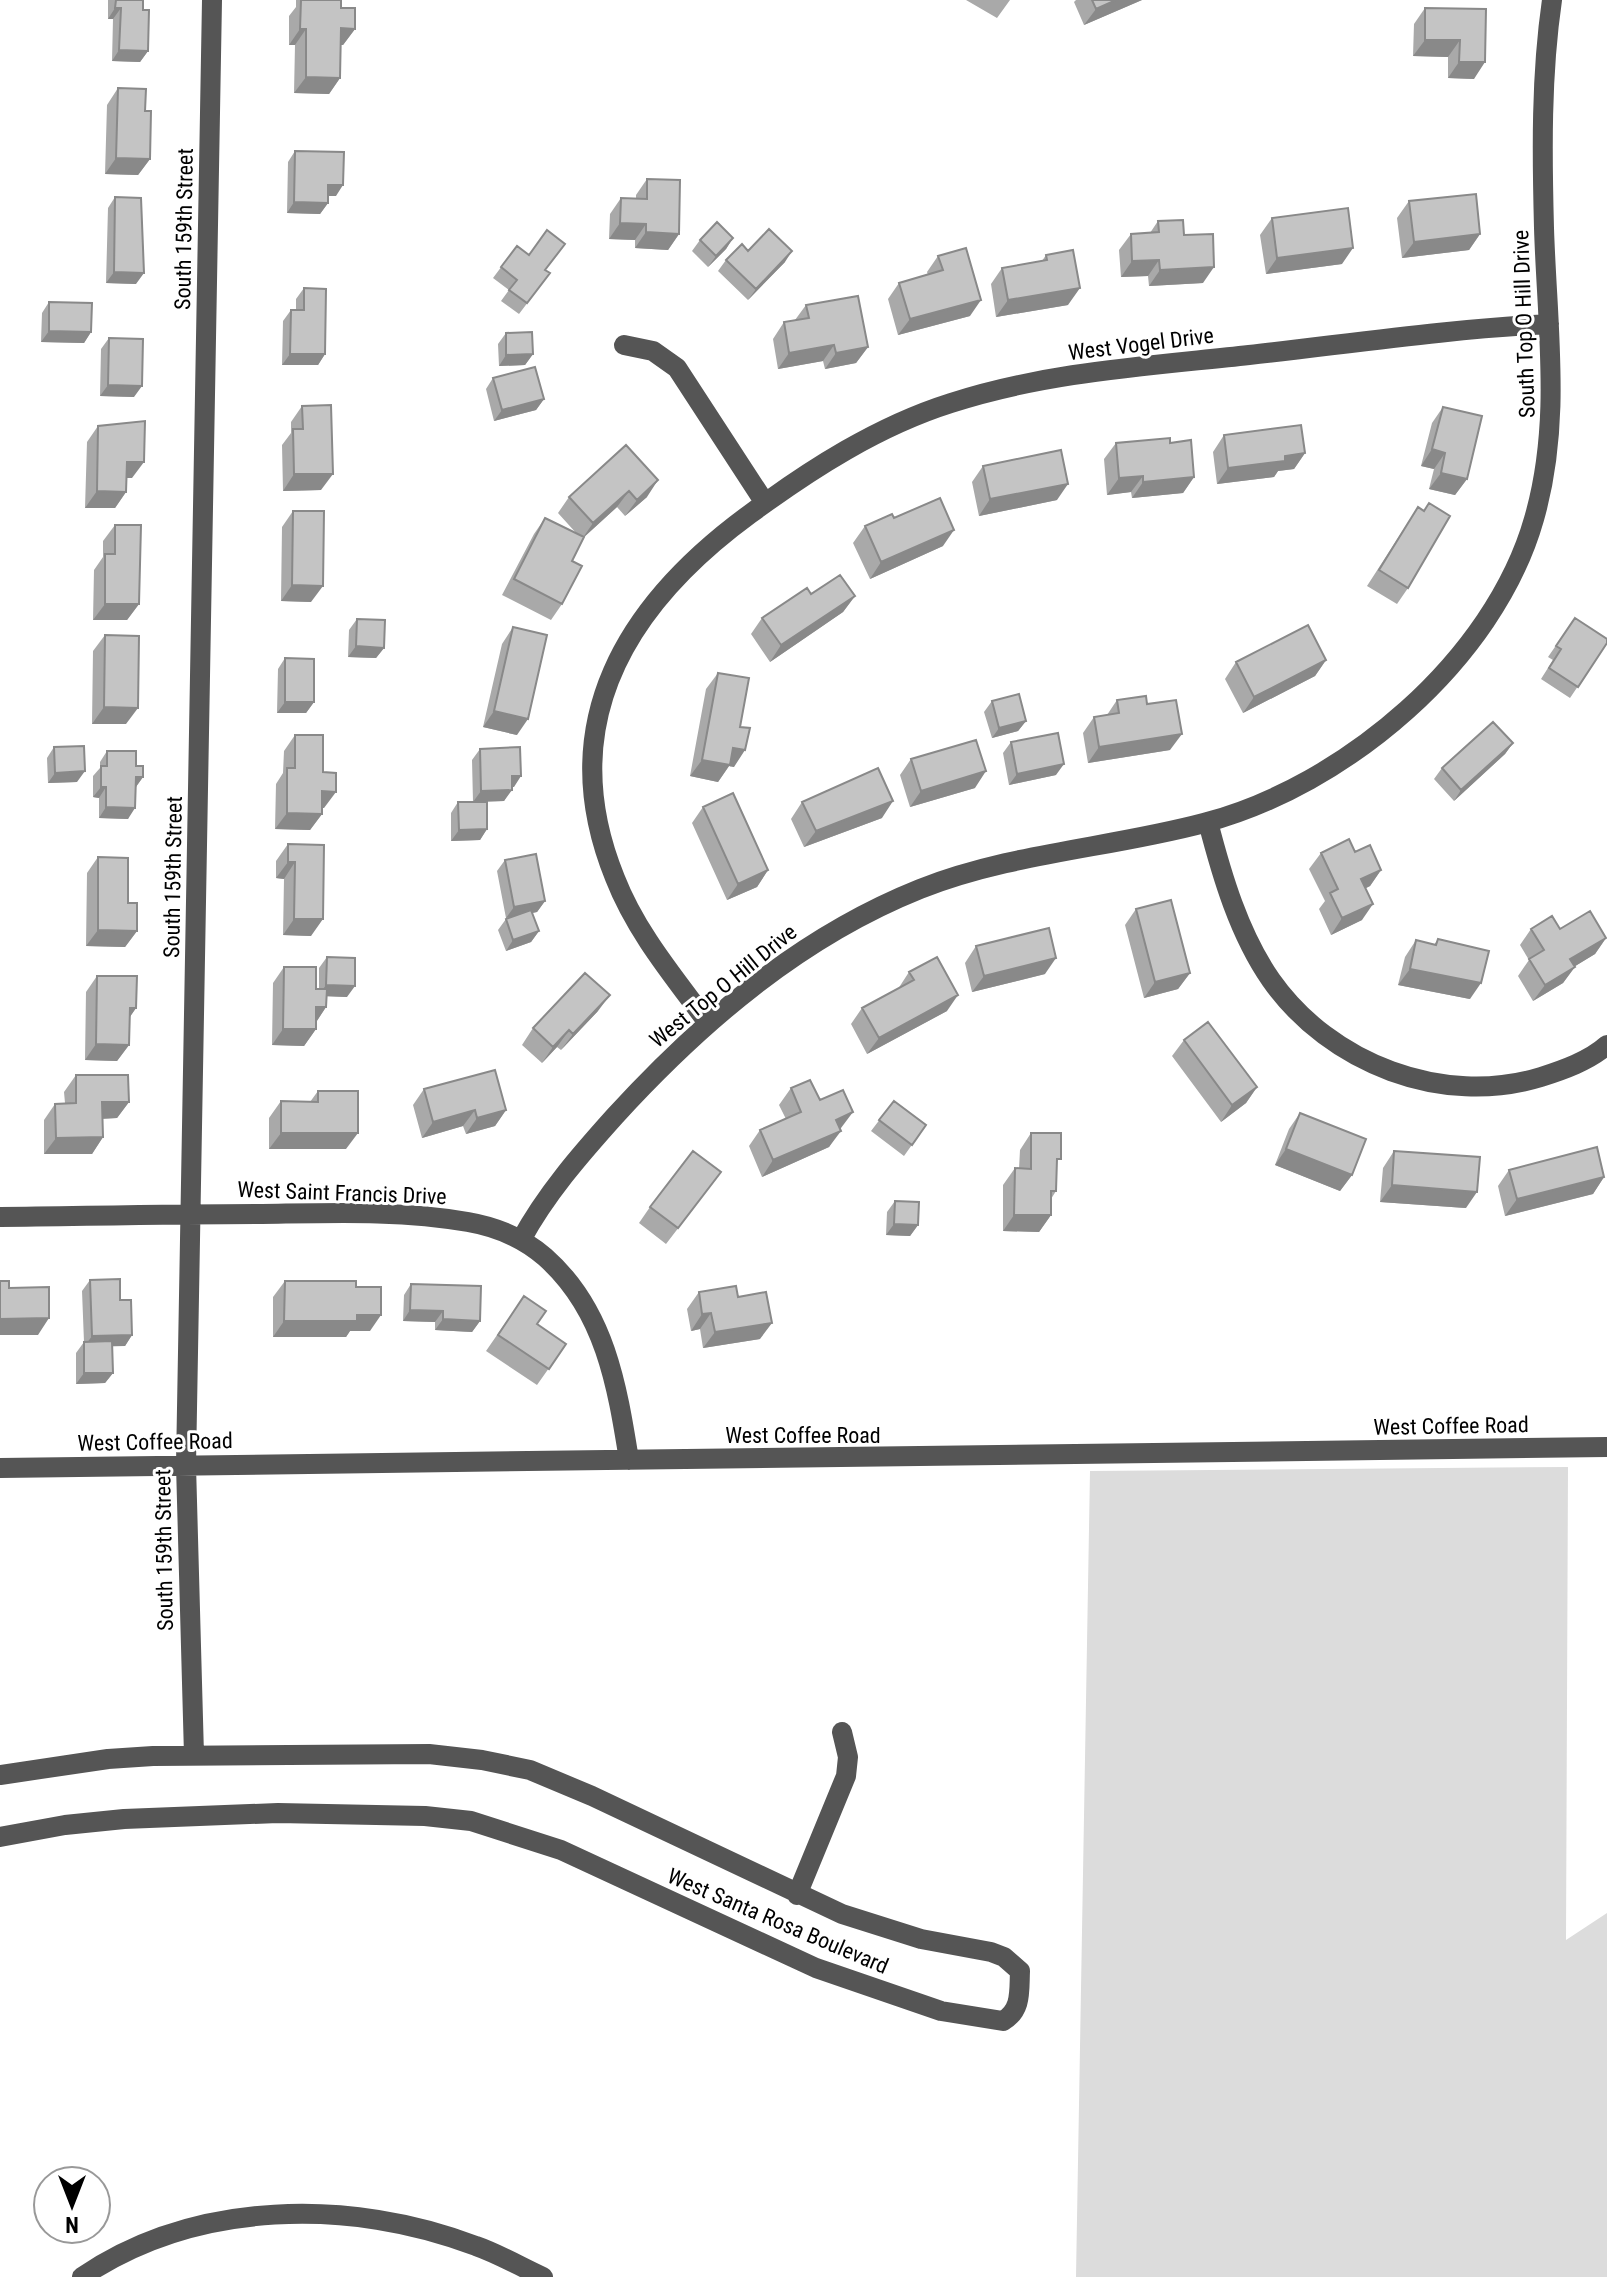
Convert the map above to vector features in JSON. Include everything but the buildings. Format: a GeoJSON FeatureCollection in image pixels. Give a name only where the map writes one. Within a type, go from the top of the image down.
{"type":"FeatureCollection","features":[{"type":"Feature","properties":{"kind":"street","name":"South 159th Street"},"geometry":{"type":"LineString","coordinates":[[194,1755],[186,1465],[212,0]]}},
{"type":"Feature","properties":{"kind":"street","name":"South Top O Hill Drive"},"geometry":{"type":"LineString","coordinates":[[1208,822],[1264,801],[1363,744],[1420,699],[1476,635],[1516,567],[1533,522],[1546,470],[1553,383],[1543,131],[1552,0]]}},
{"type":"Feature","properties":{"kind":"street","name":"West Vogel Drive"},"geometry":{"type":"LineString","coordinates":[[708,1023],[649,942],[614,877],[599,818],[594,764],[600,708],[618,657],[647,608],[716,538],[866,439],[924,413],[997,390],[1145,367],[1549,324]]}},
{"type":"Feature","properties":{"kind":"street"},"geometry":{"type":"LineString","coordinates":[[624,345],[653,351],[677,368],[765,503]]}},
{"type":"Feature","properties":{"kind":"street"},"geometry":{"type":"LineString","coordinates":[[1208,822],[1227,889],[1255,955],[1296,1008],[1347,1049],[1384,1069],[1426,1084],[1461,1088],[1528,1081],[1561,1071],[1607,1045]]}},
{"type":"Feature","properties":{"kind":"street","name":"West Top O Hill Drive"},"geometry":{"type":"LineString","coordinates":[[521,1240],[542,1202],[654,1074],[708,1023],[823,938],[880,906],[925,887],[1021,859],[1208,822]]}},
{"type":"Feature","properties":{"kind":"street","name":"West Saint Francis Drive"},"geometry":{"type":"LineString","coordinates":[[0,1217],[191,1214],[408,1216],[470,1222],[521,1240],[567,1280],[600,1333],[617,1388],[629,1460]]}},
{"type":"Feature","properties":{"kind":"street","name":"West Coffee Road"},"geometry":{"type":"LineString","coordinates":[[0,1468],[1607,1447]]}},
{"type":"Feature","properties":{"kind":"street"},"geometry":{"type":"LineString","coordinates":[[797,1895],[846,1776],[848,1757],[842,1732]]}},
{"type":"Feature","properties":{"kind":"street","name":"West Santa Rosa Boulevard"},"geometry":{"type":"LineString","coordinates":[[0,1775],[108,1759],[194,1755],[429,1754],[530,1770],[592,1796],[797,1895],[892,1931],[1004,1957],[1020,1971],[1018,2006],[1009,2017],[992,2021],[941,2011],[866,1987],[747,1939],[561,1850],[471,1821],[425,1816],[278,1813],[124,1819],[0,1837]]}},
{"type":"Feature","properties":{"kind":"street"},"geometry":{"type":"LineString","coordinates":[[82,2277],[126,2251],[162,2237],[225,2219],[285,2214],[380,2219],[435,2232],[478,2246],[543,2277]]}},
{"type":"Feature","properties":{"kind":"shaded area"},"geometry":{"type":"Polygon","coordinates":[[[1568,1467],[1566,1940],[1607,1913],[1607,2277],[1076,2277],[1090,1471],[1568,1467]]]}}]}
